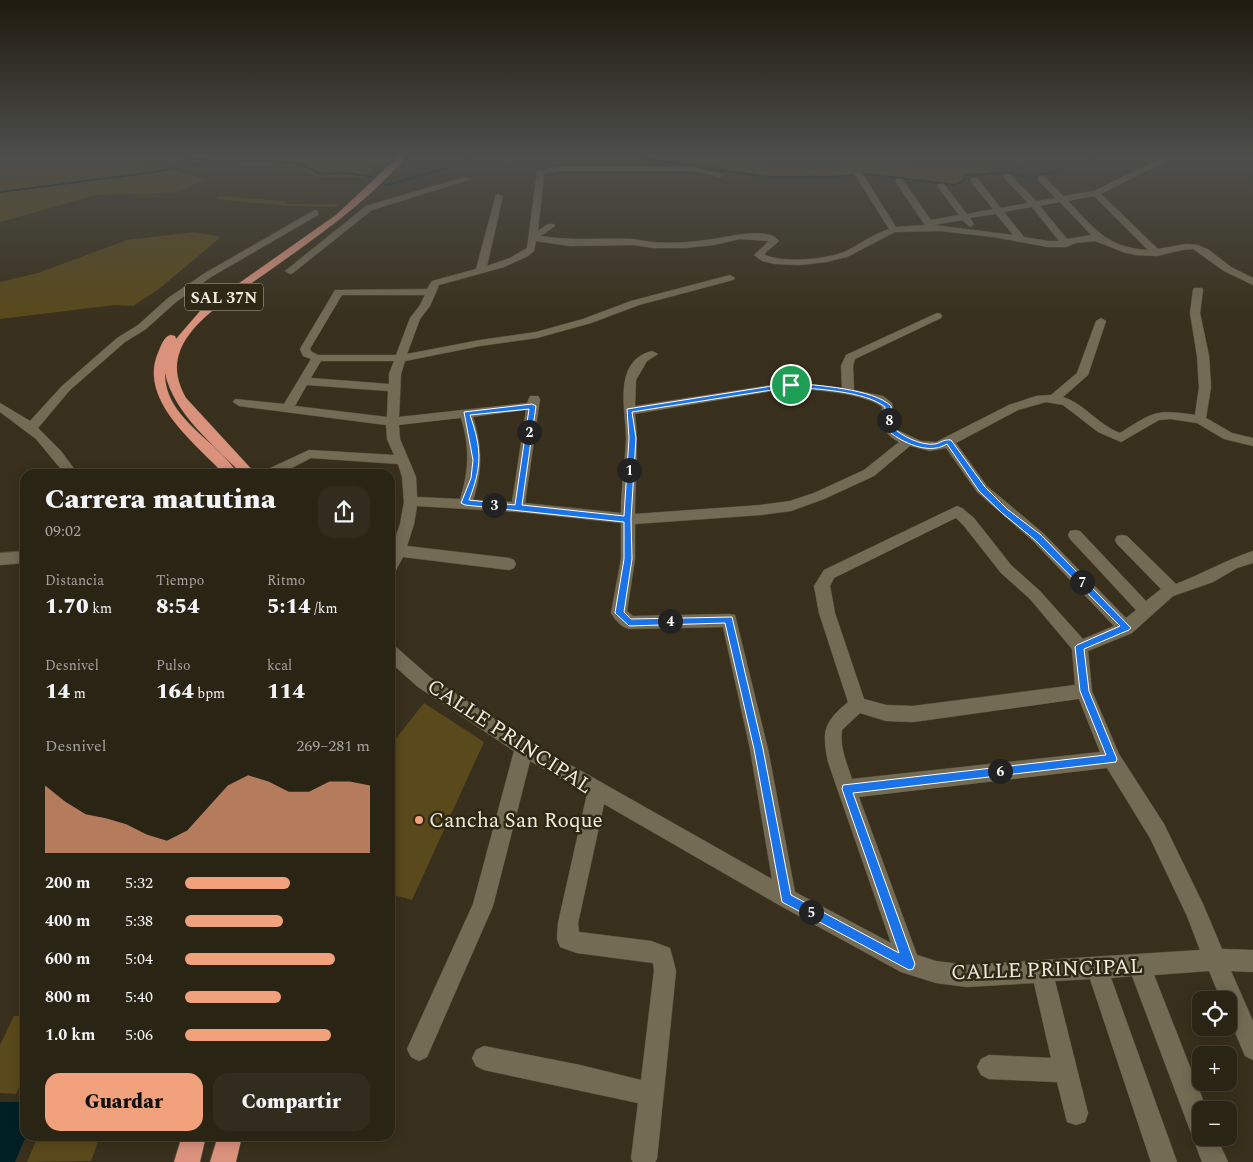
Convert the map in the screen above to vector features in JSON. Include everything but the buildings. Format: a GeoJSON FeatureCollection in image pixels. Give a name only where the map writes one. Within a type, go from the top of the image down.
{"type":"FeatureCollection","features":[{"type":"Feature","properties":{"kind":"highway","name":"SAL 37N"},"geometry":{"type":"LineString","coordinates":[[227,469],[175,415],[164,400],[160,389],[158,373],[165,348],[179,328],[194,312],[319,225],[335,211]]}},
{"type":"Feature","properties":{"kind":"highway","name":"SAL 37N"},"geometry":{"type":"LineString","coordinates":[[245,469],[180,400],[170,375],[171,361],[175,350],[191,326],[205,312],[323,229],[345,211]]}},
{"type":"Feature","properties":{"kind":"highway"},"geometry":{"type":"LineString","coordinates":[[186,1162],[192,1141]]}},
{"type":"Feature","properties":{"kind":"highway"},"geometry":{"type":"LineString","coordinates":[[223,1162],[229,1141]]}},
{"type":"Feature","properties":{"kind":"street"},"geometry":{"type":"LineString","coordinates":[[290,271],[365,211]]}},
{"type":"Feature","properties":{"kind":"street"},"geometry":{"type":"LineString","coordinates":[[481,270],[495,211]]}},
{"type":"Feature","properties":{"kind":"street"},"geometry":{"type":"LineString","coordinates":[[395,560],[400,551],[408,521],[410,500],[409,476],[394,442],[392,422],[394,388],[395,374],[411,327],[415,318],[425,306],[434,283],[509,262],[528,253],[531,249],[535,211]]}},
{"type":"Feature","properties":{"kind":"street"},"geometry":{"type":"LineString","coordinates":[[882,211],[894,230]]}},
{"type":"Feature","properties":{"kind":"street"},"geometry":{"type":"LineString","coordinates":[[921,211],[931,226],[1047,244],[1066,244],[1081,238],[1100,239],[1133,252],[1157,253],[1189,246],[1196,247],[1210,255],[1217,262],[1253,282]]}},
{"type":"Feature","properties":{"kind":"street"},"geometry":{"type":"LineString","coordinates":[[960,211],[976,234]]}},
{"type":"Feature","properties":{"kind":"street"},"geometry":{"type":"LineString","coordinates":[[532,238],[570,243],[685,245],[714,242],[740,236],[759,235],[772,238],[774,241],[770,247],[760,252],[759,255],[763,259],[786,261],[823,259],[843,255],[876,236],[894,230],[931,226],[964,217],[1005,211]]}},
{"type":"Feature","properties":{"kind":"street"},"geometry":{"type":"LineString","coordinates":[[1040,211],[1066,244]]}},
{"type":"Feature","properties":{"kind":"street"},"geometry":{"type":"LineString","coordinates":[[1074,211],[1100,239]]}},
{"type":"Feature","properties":{"kind":"street"},"geometry":{"type":"LineString","coordinates":[[1115,211],[1157,253]]}},
{"type":"Feature","properties":{"kind":"street"},"geometry":{"type":"LineString","coordinates":[[1001,212],[1021,239]]}},
{"type":"Feature","properties":{"kind":"street"},"geometry":{"type":"LineString","coordinates":[[32,427],[66,388],[121,340],[142,327],[172,300],[208,275],[315,213]]}},
{"type":"Feature","properties":{"kind":"street"},"geometry":{"type":"LineString","coordinates":[[532,238],[551,226]]}},
{"type":"Feature","properties":{"kind":"street"},"geometry":{"type":"LineString","coordinates":[[430,292],[338,292],[305,349],[307,354],[317,358],[402,358],[480,343],[537,335],[587,321],[635,303],[730,278]]}},
{"type":"Feature","properties":{"kind":"street"},"geometry":{"type":"LineString","coordinates":[[1198,290],[1194,313],[1203,356],[1204,387],[1200,420]]}},
{"type":"Feature","properties":{"kind":"street"},"geometry":{"type":"LineString","coordinates":[[848,392],[847,366],[850,357],[937,316]]}},
{"type":"Feature","properties":{"kind":"street"},"geometry":{"type":"LineString","coordinates":[[1054,398],[1082,376],[1101,321]]}},
{"type":"Feature","properties":{"kind":"street"},"geometry":{"type":"LineString","coordinates":[[652,354],[643,360],[630,380],[629,410],[632,438],[628,559],[619,613],[629,622],[728,620],[758,749],[786,898]]}},
{"type":"Feature","properties":{"kind":"street"},"geometry":{"type":"LineString","coordinates":[[288,408],[317,358]]}},
{"type":"Feature","properties":{"kind":"street"},"geometry":{"type":"LineString","coordinates":[[303,381],[394,388]]}},
{"type":"Feature","properties":{"kind":"street"},"geometry":{"type":"LineString","coordinates":[[629,410],[791,385],[827,388],[879,399],[888,406],[889,428],[897,435],[908,441],[934,446],[1010,410],[1046,398],[1054,398],[1076,408],[1109,433],[1121,438],[1156,416],[1170,415],[1200,420],[1228,436],[1253,442]]}},
{"type":"Feature","properties":{"kind":"street"},"geometry":{"type":"LineString","coordinates":[[239,402],[392,422],[466,414],[533,403],[518,507]]}},
{"type":"Feature","properties":{"kind":"street"},"geometry":{"type":"LineString","coordinates":[[0,407],[32,427],[60,456],[69,469]]}},
{"type":"Feature","properties":{"kind":"street"},"geometry":{"type":"LineString","coordinates":[[465,503],[474,478],[476,460],[472,430],[466,414]]}},
{"type":"Feature","properties":{"kind":"street"},"geometry":{"type":"LineString","coordinates":[[410,500],[518,507],[628,519],[692,516],[791,506],[819,496],[868,473],[908,441]]}},
{"type":"Feature","properties":{"kind":"street"},"geometry":{"type":"LineString","coordinates":[[948,441],[982,489],[1038,538],[1126,628]]}},
{"type":"Feature","properties":{"kind":"street"},"geometry":{"type":"LineString","coordinates":[[282,469],[309,454],[402,460]]}},
{"type":"Feature","properties":{"kind":"street"},"geometry":{"type":"LineString","coordinates":[[857,705],[827,613],[822,586],[829,574],[957,511],[969,522],[1006,568],[1035,595],[1080,647],[1084,691],[1112,759],[1157,831],[1196,911],[1253,1048]]}},
{"type":"Feature","properties":{"kind":"street"},"geometry":{"type":"LineString","coordinates":[[1075,535],[1145,610]]}},
{"type":"Feature","properties":{"kind":"street"},"geometry":{"type":"LineString","coordinates":[[1122,540],[1175,591],[1200,581],[1232,564],[1253,557]]}},
{"type":"Feature","properties":{"kind":"street"},"geometry":{"type":"LineString","coordinates":[[400,551],[509,564]]}},
{"type":"Feature","properties":{"kind":"street"},"geometry":{"type":"LineString","coordinates":[[0,559],[20,557]]}},
{"type":"Feature","properties":{"kind":"street"},"geometry":{"type":"LineString","coordinates":[[1080,647],[1126,628],[1171,589]]}},
{"type":"Feature","properties":{"kind":"street","name":"CALLE PRINCIPAL"},"geometry":{"type":"LineString","coordinates":[[395,656],[424,682],[524,748],[597,792],[786,898],[909,964],[936,972],[967,976],[1215,960],[1253,961]]}},
{"type":"Feature","properties":{"kind":"street"},"geometry":{"type":"LineString","coordinates":[[857,705],[886,713],[913,714],[1084,691]]}},
{"type":"Feature","properties":{"kind":"street"},"geometry":{"type":"LineString","coordinates":[[857,705],[835,724],[831,734],[837,762],[909,964]]}},
{"type":"Feature","properties":{"kind":"street"},"geometry":{"type":"LineString","coordinates":[[419,1049],[483,906],[524,748]]}},
{"type":"Feature","properties":{"kind":"street"},"geometry":{"type":"LineString","coordinates":[[847,789],[1112,759]]}},
{"type":"Feature","properties":{"kind":"street"},"geometry":{"type":"LineString","coordinates":[[597,792],[568,923],[568,939],[651,952],[662,956],[665,971],[644,1160]]}},
{"type":"Feature","properties":{"kind":"street"},"geometry":{"type":"LineString","coordinates":[[1139,965],[1192,1103]]}},
{"type":"Feature","properties":{"kind":"street"},"geometry":{"type":"LineString","coordinates":[[1097,968],[1164,1162]]}},
{"type":"Feature","properties":{"kind":"street"},"geometry":{"type":"LineString","coordinates":[[1042,972],[1076,1113]]}},
{"type":"Feature","properties":{"kind":"street"},"geometry":{"type":"LineString","coordinates":[[484,1058],[580,1077],[651,1094]]}},
{"type":"Feature","properties":{"kind":"street"},"geometry":{"type":"LineString","coordinates":[[989,1067],[1066,1071]]}},
{"type":"Feature","properties":{"kind":"street"},"geometry":{"type":"LineString","coordinates":[[1208,1146],[1214,1162]]}},
{"type":"Feature","properties":{"kind":"shaded area"},"geometry":{"type":"Polygon","coordinates":[[[0,211],[38,211],[0,222],[0,211]]]}},
{"type":"Feature","properties":{"kind":"shaded area"},"geometry":{"type":"Polygon","coordinates":[[[195,232],[221,237],[160,288],[133,306],[115,305],[0,319],[0,282],[38,273],[127,240],[195,232]]]}},
{"type":"Feature","properties":{"kind":"shaded area","name":"Cancha San Roque"},"geometry":{"type":"Polygon","coordinates":[[[424,703],[484,742],[412,900],[395,895],[395,740],[424,703]]]}},
{"type":"Feature","properties":{"kind":"shaded area"},"geometry":{"type":"Polygon","coordinates":[[[14,1016],[20,1016],[20,1085],[16,1094],[0,1093],[0,1045],[14,1016]]]}},
{"type":"Feature","properties":{"kind":"shaded area"},"geometry":{"type":"Polygon","coordinates":[[[36,1141],[98,1141],[91,1161],[27,1162],[36,1141]]]}},
{"type":"Feature","properties":{"kind":"water"},"geometry":{"type":"Polygon","coordinates":[[[0,1102],[20,1102],[20,1141],[24,1141],[15,1162],[0,1162],[0,1102]]]}},
{"type":"Feature","properties":{"kind":"place","name":"Cancha San Roque"},"geometry":{"type":"Point","coordinates":[419,820]}},
{"type":"Feature","properties":{"kind":"route"},"geometry":{"type":"LineString","coordinates":[[791,385],[678,404],[629,410],[632,438],[628,482],[628,519],[582,516],[518,507],[532,406],[466,414],[472,430],[476,460],[474,478],[465,503],[518,507],[535,510],[582,516],[628,519],[628,559],[619,613],[629,622],[728,620],[758,749],[786,898],[909,964],[847,789],[1112,759],[1084,691],[1080,647],[1126,628],[1038,538],[982,489],[948,441],[934,446],[908,441],[897,435],[889,428],[888,406],[879,399],[827,388],[791,385]]}}]}
